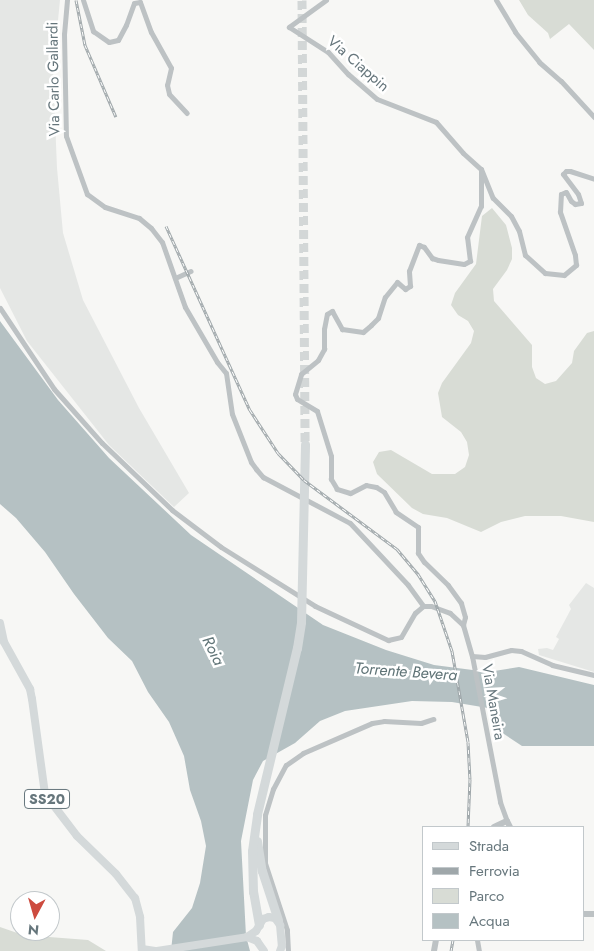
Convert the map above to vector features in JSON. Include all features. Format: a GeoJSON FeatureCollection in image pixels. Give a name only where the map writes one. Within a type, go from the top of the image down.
{"type":"FeatureCollection","features":[{"type":"Feature","properties":{"kind":"highway"},"geometry":{"type":"LineString","coordinates":[[260,925],[252,872],[256,823],[262,790],[297,648],[301,622],[305,444]]}},
{"type":"Feature","properties":{"kind":"highway"},"geometry":{"type":"LineString","coordinates":[[256,823],[260,861],[278,920]]}},
{"type":"Feature","properties":{"kind":"main road","name":"SS20"},"geometry":{"type":"LineString","coordinates":[[0,624],[4,642],[30,689],[45,794],[77,836],[116,874],[135,898],[140,917],[142,950]]}},
{"type":"Feature","properties":{"kind":"main road"},"geometry":{"type":"LineString","coordinates":[[247,937],[267,917],[278,920],[282,942],[280,951]]}},
{"type":"Feature","properties":{"kind":"main road"},"geometry":{"type":"LineString","coordinates":[[260,925],[263,949]]}},
{"type":"Feature","properties":{"kind":"main road"},"geometry":{"type":"LineString","coordinates":[[142,950],[156,951],[247,937],[257,941],[263,949]]}},
{"type":"Feature","properties":{"kind":"street","name":"Via Carlo Gallardi"},"geometry":{"type":"LineString","coordinates":[[67,0],[64,34],[66,136],[90,198],[105,207],[139,218],[151,228],[162,242],[185,307],[217,362],[226,373],[232,414],[251,462],[256,469],[263,477],[350,524],[408,585],[423,606]]}},
{"type":"Feature","properties":{"kind":"street"},"geometry":{"type":"LineString","coordinates":[[84,0],[93,32],[109,42],[118,40],[134,3],[140,2],[152,32],[171,68],[167,85],[169,94],[187,114]]}},
{"type":"Feature","properties":{"kind":"street","name":"Via Ciappin"},"geometry":{"type":"LineString","coordinates":[[326,0],[289,27],[328,52],[377,99],[391,107],[424,116],[436,122],[463,154],[481,169],[493,198],[511,216],[519,232],[525,255],[545,274],[564,274],[576,264],[575,255],[560,212],[561,194],[566,192],[575,204],[581,203],[578,194],[562,174],[570,171],[594,179]]}},
{"type":"Feature","properties":{"kind":"street"},"geometry":{"type":"LineString","coordinates":[[496,0],[515,32],[539,62],[561,81],[594,117]]}},
{"type":"Feature","properties":{"kind":"street","name":"Via Maneira"},"geometry":{"type":"LineString","coordinates":[[481,169],[481,206],[467,237],[470,260],[464,264],[438,260],[432,258],[424,247],[419,245],[409,271],[410,286],[408,289],[405,289],[397,282],[384,297],[378,318],[371,326],[363,332],[342,330],[332,311],[327,314],[324,330],[324,349],[318,360],[301,374],[294,394],[297,399],[317,412],[331,456],[331,479],[337,489],[350,493],[366,485],[376,487],[384,492],[396,512],[418,527],[418,553],[448,584],[461,603],[466,617],[463,626],[472,657],[482,719],[500,802],[508,824]]}},
{"type":"Feature","properties":{"kind":"street"},"geometry":{"type":"LineString","coordinates":[[175,278],[191,271]]}},
{"type":"Feature","properties":{"kind":"street"},"geometry":{"type":"LineString","coordinates":[[0,308],[54,388],[102,443],[158,498],[221,547],[315,606],[388,640],[401,637],[416,613],[423,606],[431,606],[450,613],[463,626]]}},
{"type":"Feature","properties":{"kind":"street"},"geometry":{"type":"LineString","coordinates":[[472,657],[511,650],[521,651],[552,665],[594,675]]}},
{"type":"Feature","properties":{"kind":"street"},"geometry":{"type":"LineString","coordinates":[[288,951],[287,930],[265,863],[265,814],[273,789],[286,765],[303,753],[372,723],[384,720],[421,722],[433,719]]}},
{"type":"Feature","properties":{"kind":"shaded area"},"geometry":{"type":"Polygon","coordinates":[[[0,0],[60,0],[53,71],[57,168],[63,233],[83,300],[139,408],[189,493],[174,507],[109,445],[27,341],[0,288],[0,0]]]}},
{"type":"Feature","properties":{"kind":"shaded area"},"geometry":{"type":"Polygon","coordinates":[[[586,583],[594,588],[594,672],[539,655],[538,649],[547,648],[553,650],[559,639],[556,637],[571,609],[569,605],[586,583]]]}},
{"type":"Feature","properties":{"kind":"green space"},"geometry":{"type":"Polygon","coordinates":[[[519,0],[594,0],[594,50],[569,24],[550,39],[548,33],[528,15],[519,0]]]}},
{"type":"Feature","properties":{"kind":"green space"},"geometry":{"type":"Polygon","coordinates":[[[492,208],[506,225],[512,248],[512,259],[507,270],[493,289],[494,301],[532,345],[532,367],[536,378],[545,384],[556,381],[572,363],[574,351],[587,333],[594,331],[594,522],[561,516],[525,516],[501,522],[481,532],[447,518],[423,514],[412,508],[377,474],[373,462],[379,452],[391,450],[432,474],[455,474],[465,467],[469,455],[467,442],[461,432],[442,417],[438,393],[442,383],[471,343],[474,331],[468,321],[458,315],[451,305],[455,293],[476,264],[482,216],[492,208]]]}},
{"type":"Feature","properties":{"kind":"green space"},"geometry":{"type":"Polygon","coordinates":[[[0,927],[10,930],[10,941],[60,941],[60,938],[88,940],[106,951],[0,951],[0,927]]]}},
{"type":"Feature","properties":{"kind":"water"},"geometry":{"type":"Polygon","coordinates":[[[0,321],[58,400],[109,458],[191,535],[323,625],[386,650],[434,665],[488,672],[519,667],[594,685],[594,746],[522,746],[498,730],[494,709],[452,702],[412,701],[345,711],[320,721],[295,743],[263,761],[253,780],[241,841],[246,936],[250,951],[171,951],[173,932],[192,908],[200,883],[206,846],[201,821],[190,790],[184,756],[169,722],[148,692],[132,661],[108,638],[45,552],[16,518],[0,504],[0,321]]]}},
{"type":"Feature","properties":{"kind":"tunnel"},"geometry":{"type":"LineString","coordinates":[[302,0],[305,444]]}},
{"type":"Feature","properties":{"kind":"railway"},"geometry":{"type":"LineString","coordinates":[[76,0],[85,45],[116,117]]}},
{"type":"Feature","properties":{"kind":"railway"},"geometry":{"type":"LineString","coordinates":[[166,226],[250,410],[278,453],[304,480],[397,549],[418,574],[435,601],[452,651],[468,742],[470,779],[468,826]]}},
{"type":"Feature","properties":{"kind":"railway"},"geometry":{"type":"LineString","coordinates":[[451,951],[453,941]]}},
{"type":"Feature","properties":{"kind":"water label","name":"Roia"},"geometry":{"type":"Point","coordinates":[213,651]}},
{"type":"Feature","properties":{"kind":"water label","name":"Torrente Bevera"},"geometry":{"type":"Point","coordinates":[406,672]}}]}
